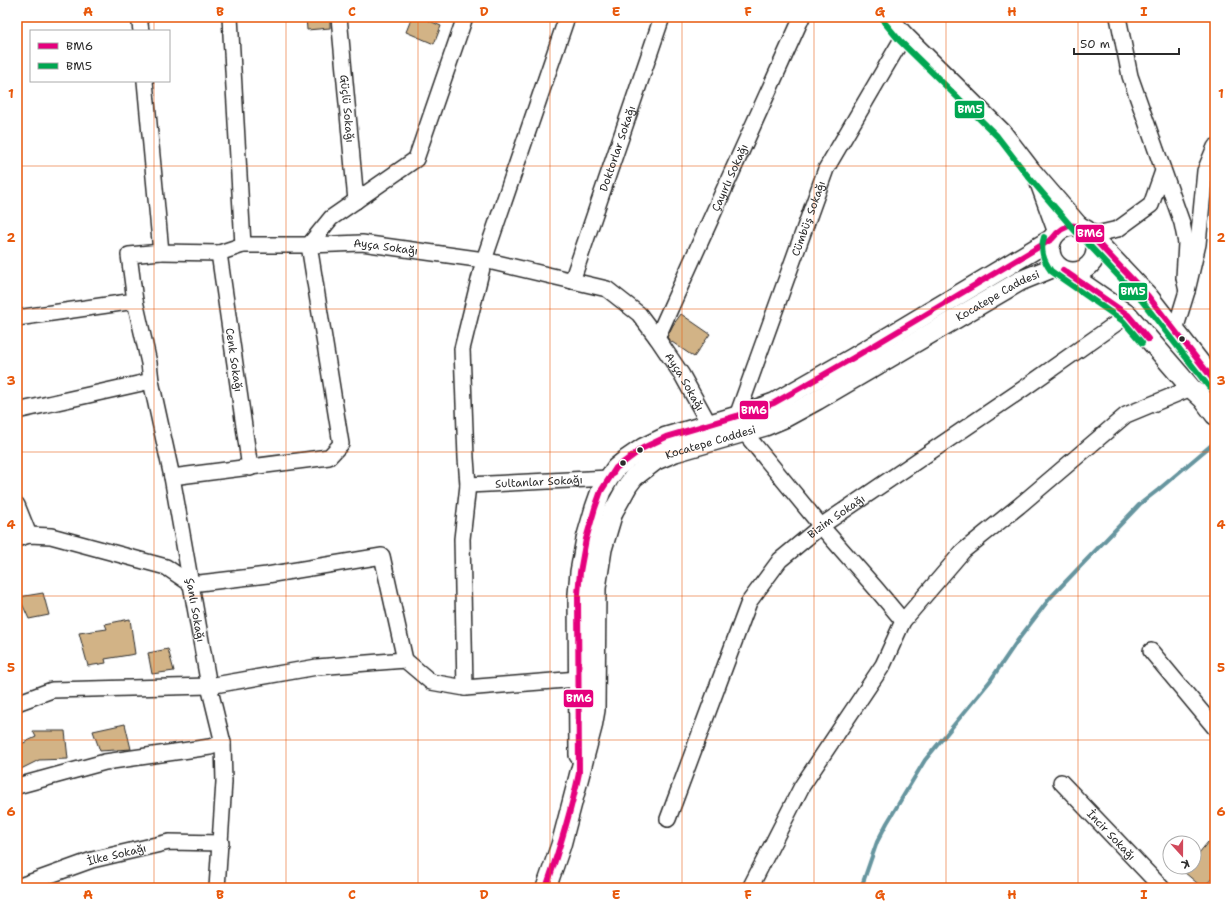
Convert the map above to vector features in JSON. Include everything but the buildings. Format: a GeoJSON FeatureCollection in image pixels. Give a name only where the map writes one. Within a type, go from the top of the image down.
{"type":"FeatureCollection","features":[{"type":"Feature","properties":{"kind":"main road"},"geometry":{"type":"LineString","coordinates":[[1215,382],[1148,296],[1090,234],[1075,226],[1068,226],[1054,236],[1050,246],[1052,260],[1060,268],[1128,315],[1215,415]]}},
{"type":"Feature","properties":{"kind":"main road"},"geometry":{"type":"LineString","coordinates":[[1060,268],[1071,272],[1079,272],[1086,269],[1092,263],[1097,248],[1090,234]]}},
{"type":"Feature","properties":{"kind":"main road","name":"Kocatepe Caddesi"},"geometry":{"type":"LineString","coordinates":[[546,888],[561,845],[592,727],[595,710],[586,680],[578,594],[586,539],[595,508],[601,492],[616,468],[643,448],[666,438],[713,432],[741,424],[774,403],[969,289],[1054,236]]}},
{"type":"Feature","properties":{"kind":"main road","name":"Kocatepe Caddesi"},"geometry":{"type":"LineString","coordinates":[[741,424],[765,426],[784,418],[1020,281],[1060,268]]}},
{"type":"Feature","properties":{"kind":"main road","name":"Kocatepe Caddesi"},"geometry":{"type":"LineString","coordinates":[[586,680],[596,588],[602,549],[613,512],[634,477],[656,460],[713,432]]}},
{"type":"Feature","properties":{"kind":"main road"},"geometry":{"type":"LineString","coordinates":[[609,478],[634,477]]}},
{"type":"Feature","properties":{"kind":"street"},"geometry":{"type":"LineString","coordinates":[[139,17],[141,30]]}},
{"type":"Feature","properties":{"kind":"street"},"geometry":{"type":"LineString","coordinates":[[230,17],[243,245]]}},
{"type":"Feature","properties":{"kind":"street","name":"Güçlü Sokağı"},"geometry":{"type":"LineString","coordinates":[[339,17],[356,201]]}},
{"type":"Feature","properties":{"kind":"street"},"geometry":{"type":"LineString","coordinates":[[172,477],[329,457],[341,444],[309,245],[331,218],[416,159],[465,17]]}},
{"type":"Feature","properties":{"kind":"street"},"geometry":{"type":"LineString","coordinates":[[465,688],[462,539],[468,486],[462,349],[484,260],[567,17]]}},
{"type":"Feature","properties":{"kind":"street","name":"Doktorlar Sokağı"},"geometry":{"type":"LineString","coordinates":[[572,281],[662,17]]}},
{"type":"Feature","properties":{"kind":"street","name":"Çayırlı Sokağı"},"geometry":{"type":"LineString","coordinates":[[657,338],[802,17]]}},
{"type":"Feature","properties":{"kind":"street"},"geometry":{"type":"LineString","coordinates":[[890,17],[905,34],[1003,131],[1033,170],[1090,234],[1118,229],[1151,205],[1163,171]]}},
{"type":"Feature","properties":{"kind":"street"},"geometry":{"type":"LineString","coordinates":[[1118,17],[1130,76],[1182,223],[1186,243],[1184,278],[1187,291]]}},
{"type":"Feature","properties":{"kind":"street","name":"Cümbüş Sokağı"},"geometry":{"type":"LineString","coordinates":[[741,424],[826,169],[905,34]]}},
{"type":"Feature","properties":{"kind":"street"},"geometry":{"type":"LineString","coordinates":[[145,82],[161,252]]}},
{"type":"Feature","properties":{"kind":"street"},"geometry":{"type":"LineString","coordinates":[[1176,330],[1198,244],[1205,171],[1215,147]]}},
{"type":"Feature","properties":{"kind":"street"},"geometry":{"type":"LineString","coordinates":[[1033,170],[1054,236]]}},
{"type":"Feature","properties":{"kind":"street","name":"Ayça Sokağı"},"geometry":{"type":"LineString","coordinates":[[135,301],[129,255],[161,252],[219,253],[243,245],[362,243],[484,260],[607,289],[639,314],[657,338],[682,375],[713,432]]}},
{"type":"Feature","properties":{"kind":"street","name":"Cenk Sokağı"},"geometry":{"type":"LineString","coordinates":[[219,253],[250,468]]}},
{"type":"Feature","properties":{"kind":"street"},"geometry":{"type":"LineString","coordinates":[[17,318],[135,301]]}},
{"type":"Feature","properties":{"kind":"street","name":"Şanlı Sokağı"},"geometry":{"type":"LineString","coordinates":[[135,301],[150,363],[151,381],[172,477],[209,686],[223,743],[224,782],[217,888]]}},
{"type":"Feature","properties":{"kind":"street","name":"Bizim Sokağı"},"geometry":{"type":"LineString","coordinates":[[668,819],[749,602],[780,560],[821,526],[1016,394],[1128,315]]}},
{"type":"Feature","properties":{"kind":"street"},"geometry":{"type":"LineString","coordinates":[[17,411],[151,381]]}},
{"type":"Feature","properties":{"kind":"street"},"geometry":{"type":"LineString","coordinates":[[750,888],[802,786],[883,665],[903,621],[963,551],[1019,506],[1126,415],[1197,394]]}},
{"type":"Feature","properties":{"kind":"street"},"geometry":{"type":"LineString","coordinates":[[741,424],[821,526],[903,621]]}},
{"type":"Feature","properties":{"kind":"street","name":"Sultanlar Sokağı"},"geometry":{"type":"LineString","coordinates":[[468,486],[609,478]]}},
{"type":"Feature","properties":{"kind":"street"},"geometry":{"type":"LineString","coordinates":[[17,505],[23,537],[51,536],[166,567],[191,584],[267,575],[382,556],[405,660],[431,682],[465,688],[586,680]]}},
{"type":"Feature","properties":{"kind":"street"},"geometry":{"type":"LineString","coordinates":[[1150,651],[1215,728]]}},
{"type":"Feature","properties":{"kind":"street"},"geometry":{"type":"LineString","coordinates":[[17,703],[52,690],[209,686],[317,667],[405,660]]}},
{"type":"Feature","properties":{"kind":"street"},"geometry":{"type":"LineString","coordinates":[[17,786],[105,762],[210,747],[223,743]]}},
{"type":"Feature","properties":{"kind":"street","name":"İncir Sokağı"},"geometry":{"type":"LineString","coordinates":[[1061,782],[1162,888]]}},
{"type":"Feature","properties":{"kind":"street","name":"İlke Sokağı"},"geometry":{"type":"LineString","coordinates":[[17,887],[92,860],[169,842],[221,843]]}},
{"type":"Feature","properties":{"kind":"waterway"},"geometry":{"type":"LineString","coordinates":[[861,888],[877,842],[925,760],[990,681],[1018,640],[1050,598],[1140,504],[1215,442]]}},
{"type":"Feature","properties":{"kind":"transit line","name":"BM5"},"geometry":{"type":"LineString","coordinates":[[884,22],[899,40],[997,136],[1027,175],[1076,232],[1142,301],[1209,387]]}},
{"type":"Feature","properties":{"kind":"transit line","name":"BM6"},"geometry":{"type":"LineString","coordinates":[[546,888],[556,859],[579,773],[578,594],[580,572],[586,539],[595,508],[601,491],[616,468],[643,448],[666,437],[737,416],[774,403],[853,358],[1052,239],[1057,233],[1068,226],[1085,229],[1090,234],[1148,296],[1215,382]]}},
{"type":"Feature","properties":{"kind":"transit line","name":"BM5"},"geometry":{"type":"LineString","coordinates":[[1044,237],[1042,246],[1043,255],[1051,271],[1123,321],[1142,343]]}},
{"type":"Feature","properties":{"kind":"transit line","name":"BM6"},"geometry":{"type":"LineString","coordinates":[[1063,270],[1128,315],[1148,339]]}}]}
